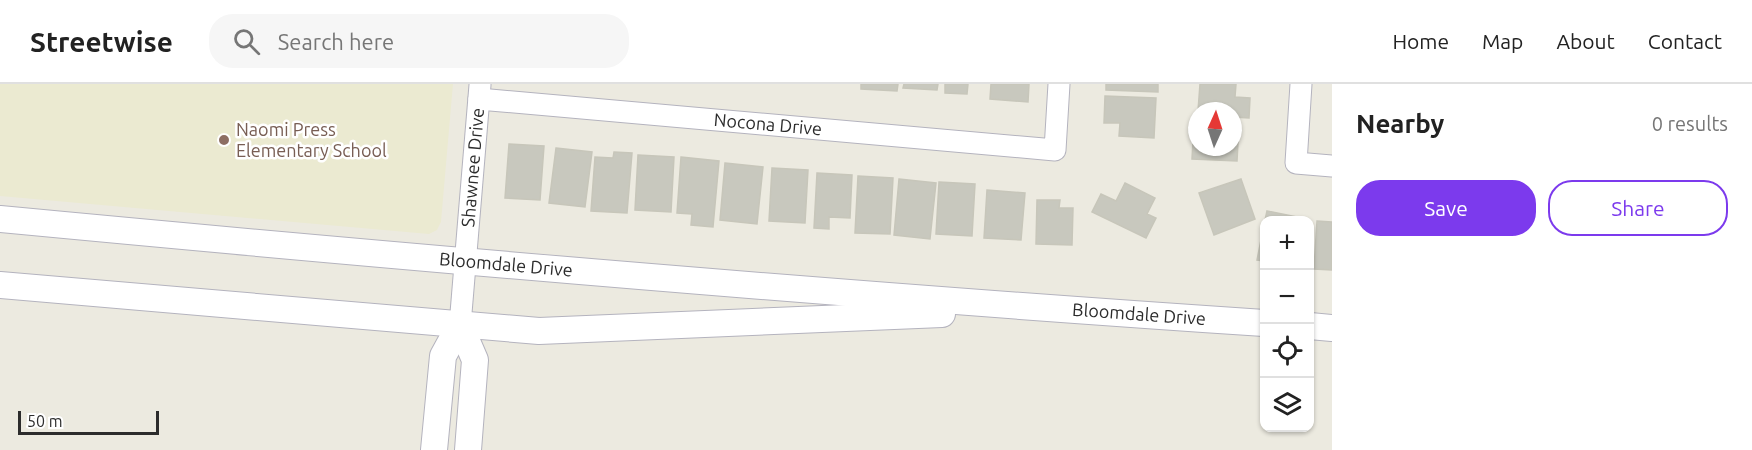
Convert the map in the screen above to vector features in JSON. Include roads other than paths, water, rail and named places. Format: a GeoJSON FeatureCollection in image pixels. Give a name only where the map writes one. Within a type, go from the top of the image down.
{"type":"FeatureCollection","features":[{"type":"Feature","properties":{"kind":"street","name":"Nocona Drive"},"geometry":{"type":"LineString","coordinates":[[480,91],[1055,150],[1059,84]]}},
{"type":"Feature","properties":{"kind":"street"},"geometry":{"type":"LineString","coordinates":[[1301,84],[1296,163],[1332,166]]}},
{"type":"Feature","properties":{"kind":"street","name":"Shawnee Drive"},"geometry":{"type":"LineString","coordinates":[[460,325],[480,91]]}},
{"type":"Feature","properties":{"kind":"street","name":"Bloomdale Drive"},"geometry":{"type":"LineString","coordinates":[[0,219],[465,261],[1013,306],[1260,323]]}},
{"type":"Feature","properties":{"kind":"street","name":"Bloomdale Drive"},"geometry":{"type":"LineString","coordinates":[[0,285],[539,331],[928,315],[1013,306]]}},
{"type":"Feature","properties":{"kind":"street"},"geometry":{"type":"LineString","coordinates":[[434,450],[443,356],[460,325]]}},
{"type":"Feature","properties":{"kind":"street"},"geometry":{"type":"LineString","coordinates":[[460,325],[475,360],[468,450]]}},
{"type":"Feature","properties":{"kind":"street"},"geometry":{"type":"LineString","coordinates":[[1314,326],[1332,328]]}},
{"type":"Feature","properties":{"kind":"place","name":"Naomi Press Elementary School"},"geometry":{"type":"Point","coordinates":[224,140]}}]}
